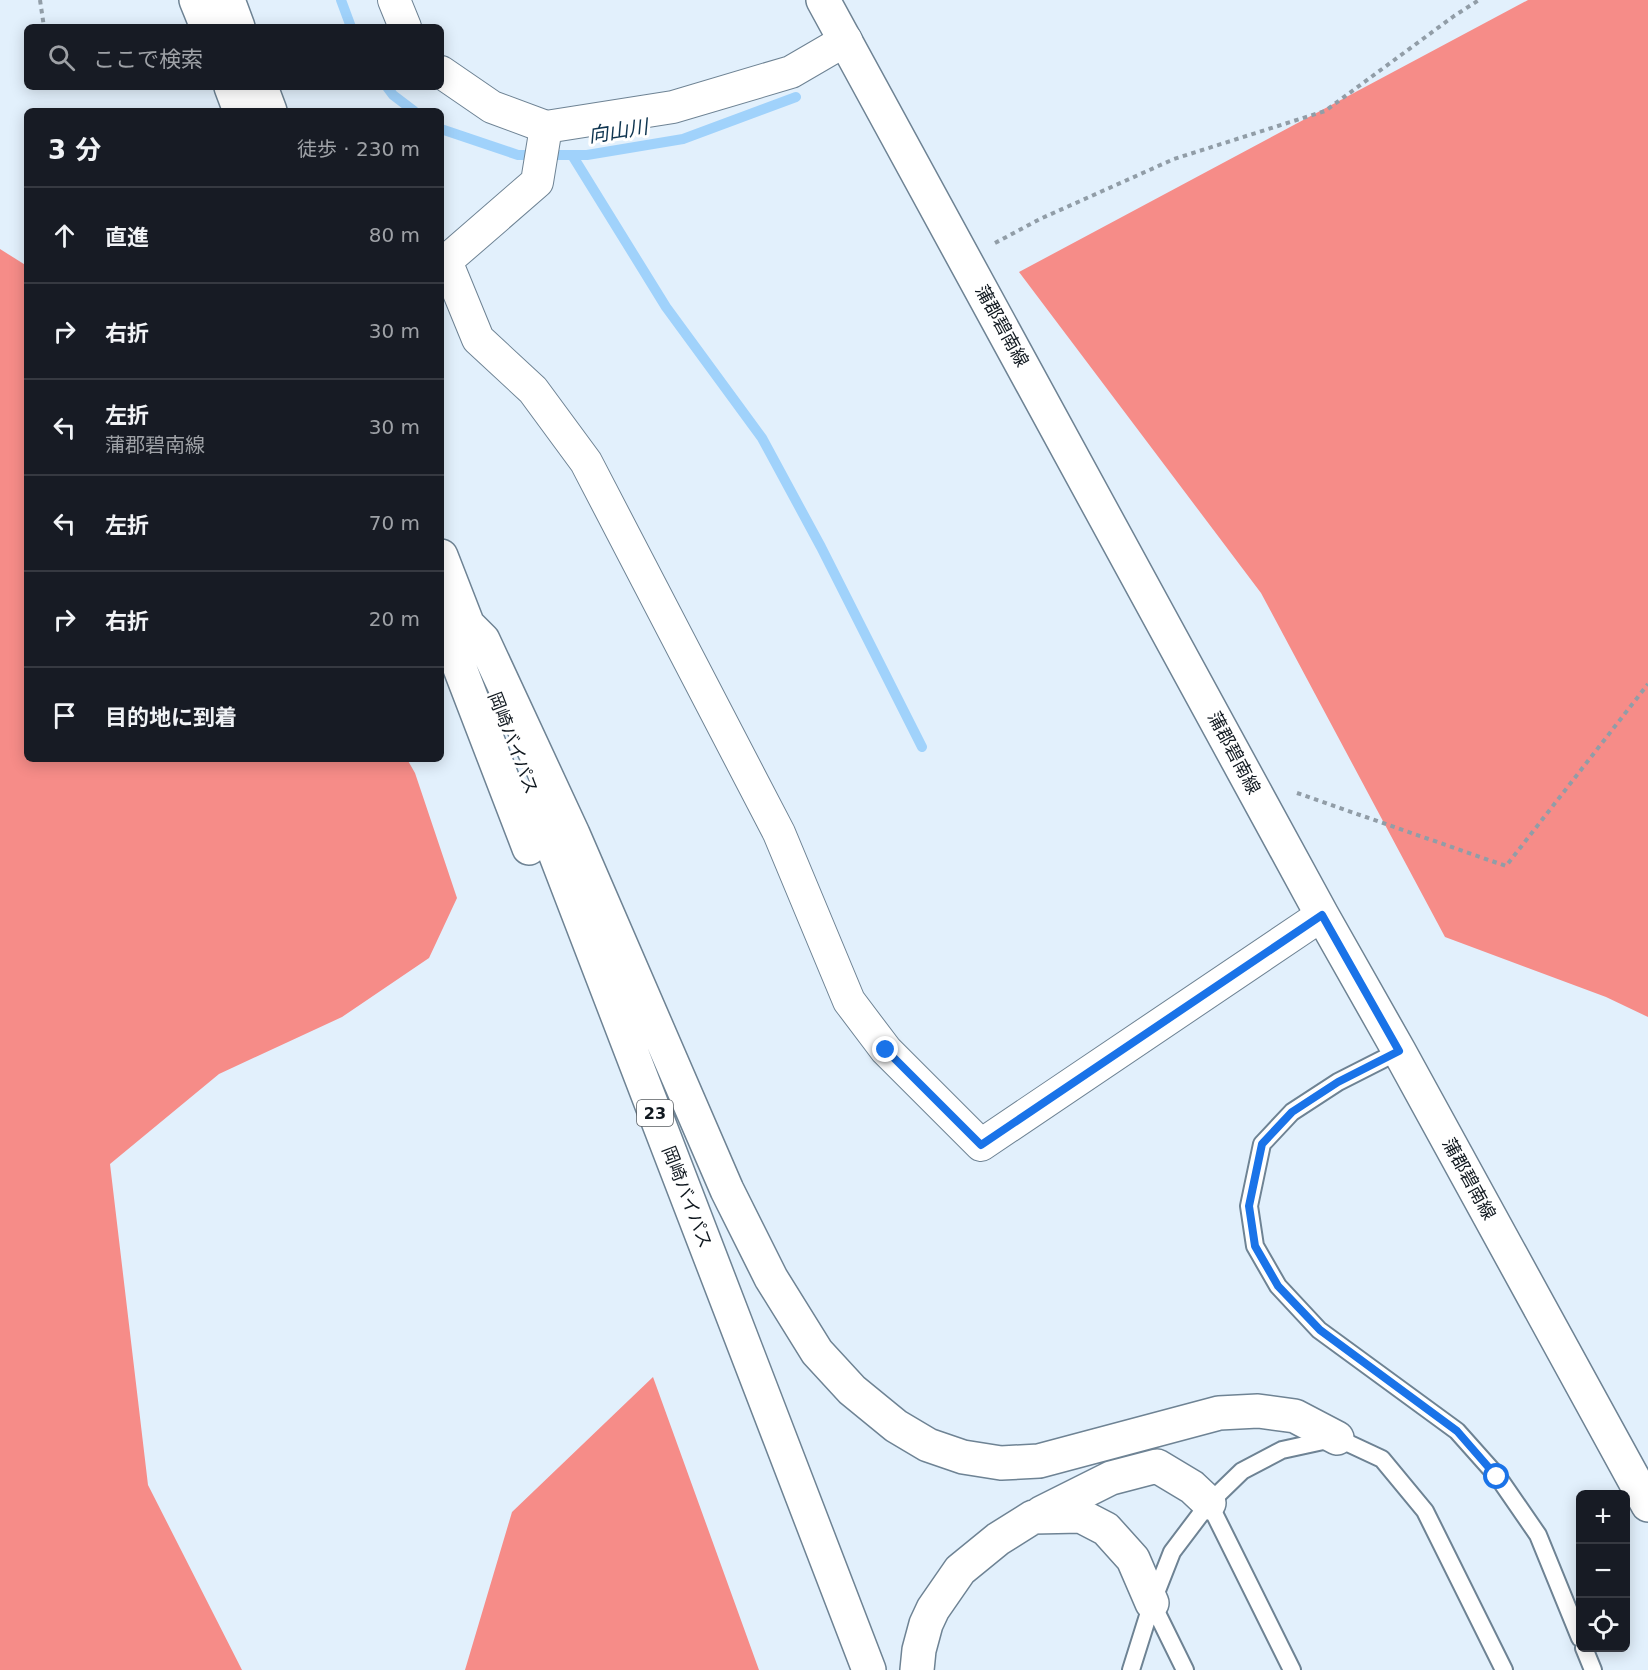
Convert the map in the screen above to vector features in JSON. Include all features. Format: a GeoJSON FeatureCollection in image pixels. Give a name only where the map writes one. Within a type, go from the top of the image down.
{"type":"FeatureCollection","features":[{"type":"Feature","properties":{"kind":"main road"},"geometry":{"type":"LineString","coordinates":[[196,0],[206,24]]}},
{"type":"Feature","properties":{"kind":"main road"},"geometry":{"type":"LineString","coordinates":[[228,0],[237,24]]}},
{"type":"Feature","properties":{"kind":"main road","name":"蒲郡碧南線"},"geometry":{"type":"LineString","coordinates":[[823,0],[1322,915],[1648,1505]]}},
{"type":"Feature","properties":{"kind":"main road"},"geometry":{"type":"LineString","coordinates":[[232,90],[239,108]]}},
{"type":"Feature","properties":{"kind":"main road"},"geometry":{"type":"LineString","coordinates":[[262,90],[269,108]]}},
{"type":"Feature","properties":{"kind":"main road","name":"岡崎バイパス"},"geometry":{"type":"LineString","coordinates":[[444,570],[454,622],[845,1670]]}},
{"type":"Feature","properties":{"kind":"main road"},"geometry":{"type":"LineString","coordinates":[[454,622],[483,640],[573,834],[727,1190],[766,1269],[817,1352],[852,1390],[896,1426],[928,1445],[963,1457],[1001,1463],[1039,1461],[1219,1413],[1258,1411],[1295,1416],[1337,1438]]}},
{"type":"Feature","properties":{"kind":"main road","name":"岡崎バイパス"},"geometry":{"type":"LineString","coordinates":[[454,622],[869,1670]]}},
{"type":"Feature","properties":{"kind":"main road"},"geometry":{"type":"LineString","coordinates":[[917,1670],[919,1650],[926,1624],[933,1609],[960,1570],[998,1539],[1033,1517],[1111,1478],[1157,1466],[1192,1487],[1209,1503]]}},
{"type":"Feature","properties":{"kind":"main road"},"geometry":{"type":"LineString","coordinates":[[1033,1517],[1082,1515],[1107,1529],[1133,1559],[1152,1603]]}},
{"type":"Feature","properties":{"kind":"street"},"geometry":{"type":"LineString","coordinates":[[394,0],[404,24]]}},
{"type":"Feature","properties":{"kind":"street"},"geometry":{"type":"LineString","coordinates":[[444,74],[492,107],[545,131],[673,107],[791,72],[846,40]]}},
{"type":"Feature","properties":{"kind":"street"},"geometry":{"type":"LineString","coordinates":[[545,131],[537,182],[446,261],[478,339],[533,390],[586,462],[779,833],[849,1001],[886,1050],[981,1145],[1322,915]]}},
{"type":"Feature","properties":{"kind":"lane"},"geometry":{"type":"LineString","coordinates":[[1399,1051],[1338,1082],[1292,1112],[1262,1144],[1249,1206],[1255,1246],[1278,1286],[1320,1330],[1457,1431],[1497,1477],[1538,1535],[1576,1626]]}},
{"type":"Feature","properties":{"kind":"lane"},"geometry":{"type":"LineString","coordinates":[[1131,1670],[1152,1603],[1172,1552],[1209,1503],[1242,1471],[1282,1450],[1337,1438],[1382,1459],[1425,1511],[1504,1670]]}},
{"type":"Feature","properties":{"kind":"lane"},"geometry":{"type":"LineString","coordinates":[[1209,1503],[1292,1670]]}},
{"type":"Feature","properties":{"kind":"lane"},"geometry":{"type":"LineString","coordinates":[[1152,1603],[1185,1670]]}},
{"type":"Feature","properties":{"kind":"lane"},"geometry":{"type":"LineString","coordinates":[[1586,1652],[1593,1670]]}},
{"type":"Feature","properties":{"kind":"path"},"geometry":{"type":"LineString","coordinates":[[40,0],[44,24]]}},
{"type":"Feature","properties":{"kind":"path"},"geometry":{"type":"LineString","coordinates":[[965,259],[1040,219],[1174,159],[1325,111],[1479,0]]}},
{"type":"Feature","properties":{"kind":"path"},"geometry":{"type":"LineString","coordinates":[[1246,774],[1506,866],[1648,684]]}},
{"type":"Feature","properties":{"kind":"shaded area"},"geometry":{"type":"Polygon","coordinates":[[[1528,0],[1648,0],[1648,1017],[1606,997],[1445,937],[1261,593],[1019,272],[1528,0]]]}},
{"type":"Feature","properties":{"kind":"shaded area"},"geometry":{"type":"Polygon","coordinates":[[[0,249],[24,264],[24,762],[409,762],[415,773],[457,898],[429,958],[342,1017],[219,1074],[110,1164],[148,1485],[242,1670],[0,1670],[0,249]]]}},
{"type":"Feature","properties":{"kind":"shaded area"},"geometry":{"type":"Polygon","coordinates":[[[653,1377],[759,1670],[465,1670],[512,1512],[653,1377]]]}},
{"type":"Feature","properties":{"kind":"waterway","name":"向山川"},"geometry":{"type":"LineString","coordinates":[[341,0],[350,24]]}},
{"type":"Feature","properties":{"kind":"waterway","name":"向山川"},"geometry":{"type":"LineString","coordinates":[[389,90],[410,108]]}},
{"type":"Feature","properties":{"kind":"waterway","name":"向山川"},"geometry":{"type":"LineString","coordinates":[[444,130],[518,155],[587,155],[683,139],[796,97]]}},
{"type":"Feature","properties":{"kind":"waterway"},"geometry":{"type":"LineString","coordinates":[[572,155],[666,307],[762,438],[821,547],[922,747]]}},
{"type":"Feature","properties":{"kind":"route"},"geometry":{"type":"LineString","coordinates":[[886,1050],[981,1145],[1322,915],[1399,1051],[1357,1071],[1292,1112],[1262,1144],[1249,1206],[1255,1246],[1278,1286],[1320,1330],[1457,1431],[1497,1477]]}}]}
